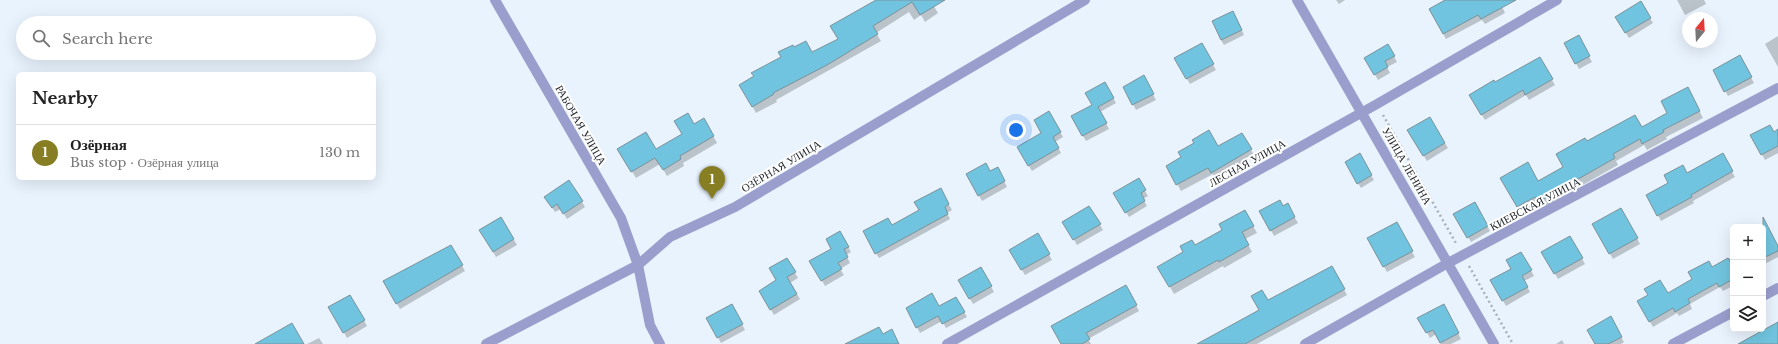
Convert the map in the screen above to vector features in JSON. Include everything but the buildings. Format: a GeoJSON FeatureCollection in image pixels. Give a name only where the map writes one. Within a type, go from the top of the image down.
{"type":"FeatureCollection","features":[{"type":"Feature","properties":{"kind":"street","name":"РАБОЧАЯ УЛИЦА"},"geometry":{"type":"LineString","coordinates":[[495,0],[621,218],[638,265],[650,325],[660,344]]}},
{"type":"Feature","properties":{"kind":"street","name":"ОЗЁРНАЯ УЛИЦА"},"geometry":{"type":"LineString","coordinates":[[486,344],[638,265],[670,237],[735,207],[1085,0]]}},
{"type":"Feature","properties":{"kind":"street","name":"УЛИЦА ЛЕНИНА"},"geometry":{"type":"LineString","coordinates":[[1297,0],[1494,344]]}},
{"type":"Feature","properties":{"kind":"street","name":"ЛЕСНАЯ УЛИЦА"},"geometry":{"type":"LineString","coordinates":[[947,344],[1377,104],[1558,0]]}},
{"type":"Feature","properties":{"kind":"street","name":"КИЕВСКАЯ УЛИЦА"},"geometry":{"type":"LineString","coordinates":[[1305,344],[1448,263],[1778,88]]}},
{"type":"Feature","properties":{"kind":"street"},"geometry":{"type":"LineString","coordinates":[[1766,294],[1778,288]]}},
{"type":"Feature","properties":{"kind":"street"},"geometry":{"type":"LineString","coordinates":[[1673,344],[1730,314]]}},
{"type":"Feature","properties":{"kind":"path"},"geometry":{"type":"LineString","coordinates":[[1377,104],[1513,344]]}},
{"type":"Feature","properties":{"kind":"place","name":"Озёрная"},"geometry":{"type":"Point","coordinates":[712,199]}}]}
